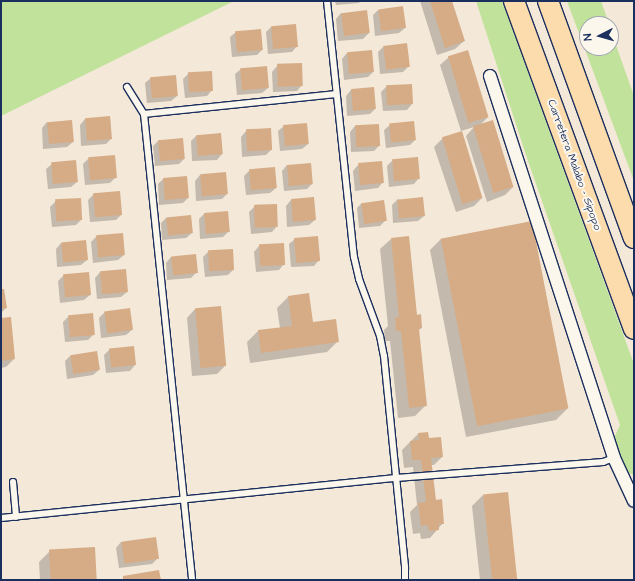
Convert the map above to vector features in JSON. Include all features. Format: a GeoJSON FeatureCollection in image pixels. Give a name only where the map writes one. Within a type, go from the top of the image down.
{"type":"FeatureCollection","features":[{"type":"Feature","properties":{"kind":"highway","name":"Carretera Malabo - Sipopo"},"geometry":{"type":"LineString","coordinates":[[514,1],[634,329]]}},
{"type":"Feature","properties":{"kind":"highway"},"geometry":{"type":"LineString","coordinates":[[548,1],[634,238]]}},
{"type":"Feature","properties":{"kind":"street"},"geometry":{"type":"LineString","coordinates":[[490,76],[614,458],[634,502]]}},
{"type":"Feature","properties":{"kind":"lane"},"geometry":{"type":"LineString","coordinates":[[327,1],[354,257],[359,279],[380,336],[406,568],[405,580]]}},
{"type":"Feature","properties":{"kind":"lane"},"geometry":{"type":"LineString","coordinates":[[127,87],[144,114],[192,580]]}},
{"type":"Feature","properties":{"kind":"lane"},"geometry":{"type":"LineString","coordinates":[[144,114],[336,94]]}},
{"type":"Feature","properties":{"kind":"lane"},"geometry":{"type":"LineString","coordinates":[[1,518],[396,478],[603,462],[614,458]]}},
{"type":"Feature","properties":{"kind":"lane"},"geometry":{"type":"LineString","coordinates":[[13,482],[16,516]]}},
{"type":"Feature","properties":{"kind":"green space"},"geometry":{"type":"Polygon","coordinates":[[[1,1],[234,1],[1,116],[1,1]]]}},
{"type":"Feature","properties":{"kind":"green space"},"geometry":{"type":"Polygon","coordinates":[[[476,1],[502,1],[634,364],[634,475],[603,462],[620,425],[526,155],[476,1]]]}},
{"type":"Feature","properties":{"kind":"green space"},"geometry":{"type":"Polygon","coordinates":[[[567,1],[601,1],[606,16],[579,16],[579,33],[567,1]]]}},
{"type":"Feature","properties":{"kind":"green space"},"geometry":{"type":"Polygon","coordinates":[[[619,54],[634,96],[634,181],[587,56],[619,56],[619,54]]]}},
{"type":"Feature","properties":{"kind":"building"},"geometry":{"type":"Polygon","coordinates":[[[430,1],[452,1],[465,41],[445,48],[430,1]]]}},
{"type":"Feature","properties":{"kind":"building"},"geometry":{"type":"Polygon","coordinates":[[[403,6],[406,28],[381,31],[378,9],[403,6]]]}},
{"type":"Feature","properties":{"kind":"building"},"geometry":{"type":"Polygon","coordinates":[[[367,10],[370,33],[344,36],[341,13],[367,10]]]}},
{"type":"Feature","properties":{"kind":"building"},"geometry":{"type":"Polygon","coordinates":[[[296,24],[298,47],[273,49],[271,26],[296,24]]]}},
{"type":"Feature","properties":{"kind":"building"},"geometry":{"type":"Polygon","coordinates":[[[261,29],[263,50],[237,52],[235,31],[261,29]]]}},
{"type":"Feature","properties":{"kind":"building"},"geometry":{"type":"Polygon","coordinates":[[[407,43],[410,67],[386,70],[383,46],[407,43]]]}},
{"type":"Feature","properties":{"kind":"building"},"geometry":{"type":"Polygon","coordinates":[[[372,50],[374,72],[349,74],[347,52],[372,50]]]}},
{"type":"Feature","properties":{"kind":"building"},"geometry":{"type":"Polygon","coordinates":[[[468,50],[488,117],[468,123],[448,56],[468,50]]]}},
{"type":"Feature","properties":{"kind":"building"},"geometry":{"type":"Polygon","coordinates":[[[302,63],[303,86],[278,87],[277,64],[302,63]]]}},
{"type":"Feature","properties":{"kind":"building"},"geometry":{"type":"Polygon","coordinates":[[[267,66],[269,88],[242,90],[240,68],[267,66]]]}},
{"type":"Feature","properties":{"kind":"building"},"geometry":{"type":"Polygon","coordinates":[[[212,71],[213,91],[189,92],[188,72],[212,71]]]}},
{"type":"Feature","properties":{"kind":"building"},"geometry":{"type":"Polygon","coordinates":[[[176,75],[178,96],[152,98],[150,77],[176,75]]]}},
{"type":"Feature","properties":{"kind":"building"},"geometry":{"type":"Polygon","coordinates":[[[412,84],[413,104],[387,105],[386,85],[412,84]]]}},
{"type":"Feature","properties":{"kind":"building"},"geometry":{"type":"Polygon","coordinates":[[[374,87],[376,109],[353,111],[351,89],[374,87]]]}},
{"type":"Feature","properties":{"kind":"building"},"geometry":{"type":"Polygon","coordinates":[[[110,116],[112,139],[87,141],[85,118],[110,116]]]}},
{"type":"Feature","properties":{"kind":"building"},"geometry":{"type":"Polygon","coordinates":[[[72,120],[74,142],[49,144],[47,122],[72,120]]]}},
{"type":"Feature","properties":{"kind":"building"},"geometry":{"type":"Polygon","coordinates":[[[493,120],[513,187],[493,193],[473,126],[493,120]]]}},
{"type":"Feature","properties":{"kind":"building"},"geometry":{"type":"Polygon","coordinates":[[[414,121],[416,140],[391,143],[389,124],[414,121]]]}},
{"type":"Feature","properties":{"kind":"building"},"geometry":{"type":"Polygon","coordinates":[[[307,123],[309,144],[285,146],[283,125],[307,123]]]}},
{"type":"Feature","properties":{"kind":"building"},"geometry":{"type":"Polygon","coordinates":[[[379,124],[380,146],[356,147],[355,125],[379,124]]]}},
{"type":"Feature","properties":{"kind":"building"},"geometry":{"type":"Polygon","coordinates":[[[271,128],[272,150],[247,151],[246,129],[271,128]]]}},
{"type":"Feature","properties":{"kind":"building"},"geometry":{"type":"Polygon","coordinates":[[[462,131],[482,198],[462,204],[442,137],[462,131]]]}},
{"type":"Feature","properties":{"kind":"building"},"geometry":{"type":"Polygon","coordinates":[[[221,133],[223,154],[198,156],[196,135],[221,133]]]}},
{"type":"Feature","properties":{"kind":"building"},"geometry":{"type":"Polygon","coordinates":[[[183,138],[185,159],[160,161],[158,140],[183,138]]]}},
{"type":"Feature","properties":{"kind":"building"},"geometry":{"type":"Polygon","coordinates":[[[115,155],[117,178],[90,180],[88,157],[115,155]]]}},
{"type":"Feature","properties":{"kind":"building"},"geometry":{"type":"Polygon","coordinates":[[[418,157],[420,179],[394,181],[392,159],[418,157]]]}},
{"type":"Feature","properties":{"kind":"building"},"geometry":{"type":"Polygon","coordinates":[[[76,160],[78,182],[53,184],[51,162],[76,160]]]}},
{"type":"Feature","properties":{"kind":"building"},"geometry":{"type":"Polygon","coordinates":[[[382,161],[384,183],[360,185],[358,163],[382,161]]]}},
{"type":"Feature","properties":{"kind":"building"},"geometry":{"type":"Polygon","coordinates":[[[311,163],[313,184],[289,186],[287,165],[311,163]]]}},
{"type":"Feature","properties":{"kind":"building"},"geometry":{"type":"Polygon","coordinates":[[[275,167],[277,188],[251,190],[249,169],[275,167]]]}},
{"type":"Feature","properties":{"kind":"building"},"geometry":{"type":"Polygon","coordinates":[[[226,172],[228,194],[202,196],[200,174],[226,172]]]}},
{"type":"Feature","properties":{"kind":"building"},"geometry":{"type":"Polygon","coordinates":[[[187,176],[189,198],[165,200],[163,178],[187,176]]]}},
{"type":"Feature","properties":{"kind":"building"},"geometry":{"type":"Polygon","coordinates":[[[120,191],[122,215],[95,217],[93,193],[120,191]]]}},
{"type":"Feature","properties":{"kind":"building"},"geometry":{"type":"Polygon","coordinates":[[[314,197],[316,220],[293,222],[291,199],[314,197]]]}},
{"type":"Feature","properties":{"kind":"building"},"geometry":{"type":"Polygon","coordinates":[[[423,197],[425,216],[399,219],[397,200],[423,197]]]}},
{"type":"Feature","properties":{"kind":"building"},"geometry":{"type":"Polygon","coordinates":[[[81,198],[82,220],[56,221],[55,199],[81,198]]]}},
{"type":"Feature","properties":{"kind":"building"},"geometry":{"type":"Polygon","coordinates":[[[384,200],[387,221],[364,224],[361,203],[384,200]]]}},
{"type":"Feature","properties":{"kind":"building"},"geometry":{"type":"Polygon","coordinates":[[[277,204],[278,227],[255,228],[254,205],[277,204]]]}},
{"type":"Feature","properties":{"kind":"building"},"geometry":{"type":"Polygon","coordinates":[[[228,211],[230,232],[206,234],[204,213],[228,211]]]}},
{"type":"Feature","properties":{"kind":"building"},"geometry":{"type":"Polygon","coordinates":[[[191,215],[193,233],[168,236],[166,218],[191,215]]]}},
{"type":"Feature","properties":{"kind":"building"},"geometry":{"type":"Polygon","coordinates":[[[532,221],[568,408],[477,426],[441,239],[532,221]]]}},
{"type":"Feature","properties":{"kind":"building"},"geometry":{"type":"Polygon","coordinates":[[[123,233],[125,255],[98,257],[96,235],[123,233]]]}},
{"type":"Feature","properties":{"kind":"building"},"geometry":{"type":"Polygon","coordinates":[[[318,236],[320,261],[296,263],[294,238],[318,236]]]}},
{"type":"Feature","properties":{"kind":"building"},"geometry":{"type":"Polygon","coordinates":[[[409,236],[417,315],[421,314],[422,328],[419,329],[427,406],[409,408],[401,331],[396,331],[395,318],[399,317],[391,238],[409,236]]]}},
{"type":"Feature","properties":{"kind":"building"},"geometry":{"type":"Polygon","coordinates":[[[86,240],[88,260],[63,263],[61,243],[86,240]]]}},
{"type":"Feature","properties":{"kind":"building"},"geometry":{"type":"Polygon","coordinates":[[[284,243],[285,265],[260,266],[259,244],[284,243]]]}},
{"type":"Feature","properties":{"kind":"building"},"geometry":{"type":"Polygon","coordinates":[[[233,249],[234,270],[209,271],[208,250],[233,249]]]}},
{"type":"Feature","properties":{"kind":"building"},"geometry":{"type":"Polygon","coordinates":[[[196,254],[198,273],[173,276],[171,257],[196,254]]]}},
{"type":"Feature","properties":{"kind":"building"},"geometry":{"type":"Polygon","coordinates":[[[126,269],[128,292],[102,294],[100,271],[126,269]]]}},
{"type":"Feature","properties":{"kind":"building"},"geometry":{"type":"Polygon","coordinates":[[[89,272],[91,295],[65,297],[63,274],[89,272]]]}},
{"type":"Feature","properties":{"kind":"building"},"geometry":{"type":"Polygon","coordinates":[[[1,289],[4,289],[7,308],[1,309],[1,289]]]}},
{"type":"Feature","properties":{"kind":"building"},"geometry":{"type":"Polygon","coordinates":[[[309,293],[313,322],[336,319],[339,342],[261,353],[258,330],[292,326],[288,296],[309,293]]]}},
{"type":"Feature","properties":{"kind":"building"},"geometry":{"type":"Polygon","coordinates":[[[221,306],[226,366],[200,368],[195,308],[221,306]]]}},
{"type":"Feature","properties":{"kind":"building"},"geometry":{"type":"Polygon","coordinates":[[[130,308],[133,330],[107,333],[104,312],[130,308]]]}},
{"type":"Feature","properties":{"kind":"building"},"geometry":{"type":"Polygon","coordinates":[[[93,313],[95,335],[70,337],[68,315],[93,313]]]}},
{"type":"Feature","properties":{"kind":"building"},"geometry":{"type":"Polygon","coordinates":[[[11,317],[15,359],[1,361],[1,318],[11,317]]]}},
{"type":"Feature","properties":{"kind":"building"},"geometry":{"type":"Polygon","coordinates":[[[134,346],[136,365],[111,368],[109,349],[134,346]]]}},
{"type":"Feature","properties":{"kind":"building"},"geometry":{"type":"Polygon","coordinates":[[[97,351],[100,370],[73,374],[70,355],[97,351]]]}},
{"type":"Feature","properties":{"kind":"building"},"geometry":{"type":"Polygon","coordinates":[[[428,432],[429,438],[441,437],[443,457],[431,458],[436,500],[442,499],[444,524],[439,524],[439,530],[429,531],[428,525],[421,526],[418,503],[426,502],[421,460],[412,460],[410,441],[419,440],[418,433],[428,432]]]}},
{"type":"Feature","properties":{"kind":"building"},"geometry":{"type":"Polygon","coordinates":[[[508,492],[517,580],[492,580],[483,495],[508,492]]]}},
{"type":"Feature","properties":{"kind":"building"},"geometry":{"type":"Polygon","coordinates":[[[156,537],[159,559],[124,564],[121,542],[156,537]]]}},
{"type":"Feature","properties":{"kind":"building"},"geometry":{"type":"Polygon","coordinates":[[[95,547],[97,580],[51,580],[49,549],[95,547]]]}},
{"type":"Feature","properties":{"kind":"building"},"geometry":{"type":"Polygon","coordinates":[[[159,570],[161,580],[123,580],[123,576],[159,570]]]}}]}
